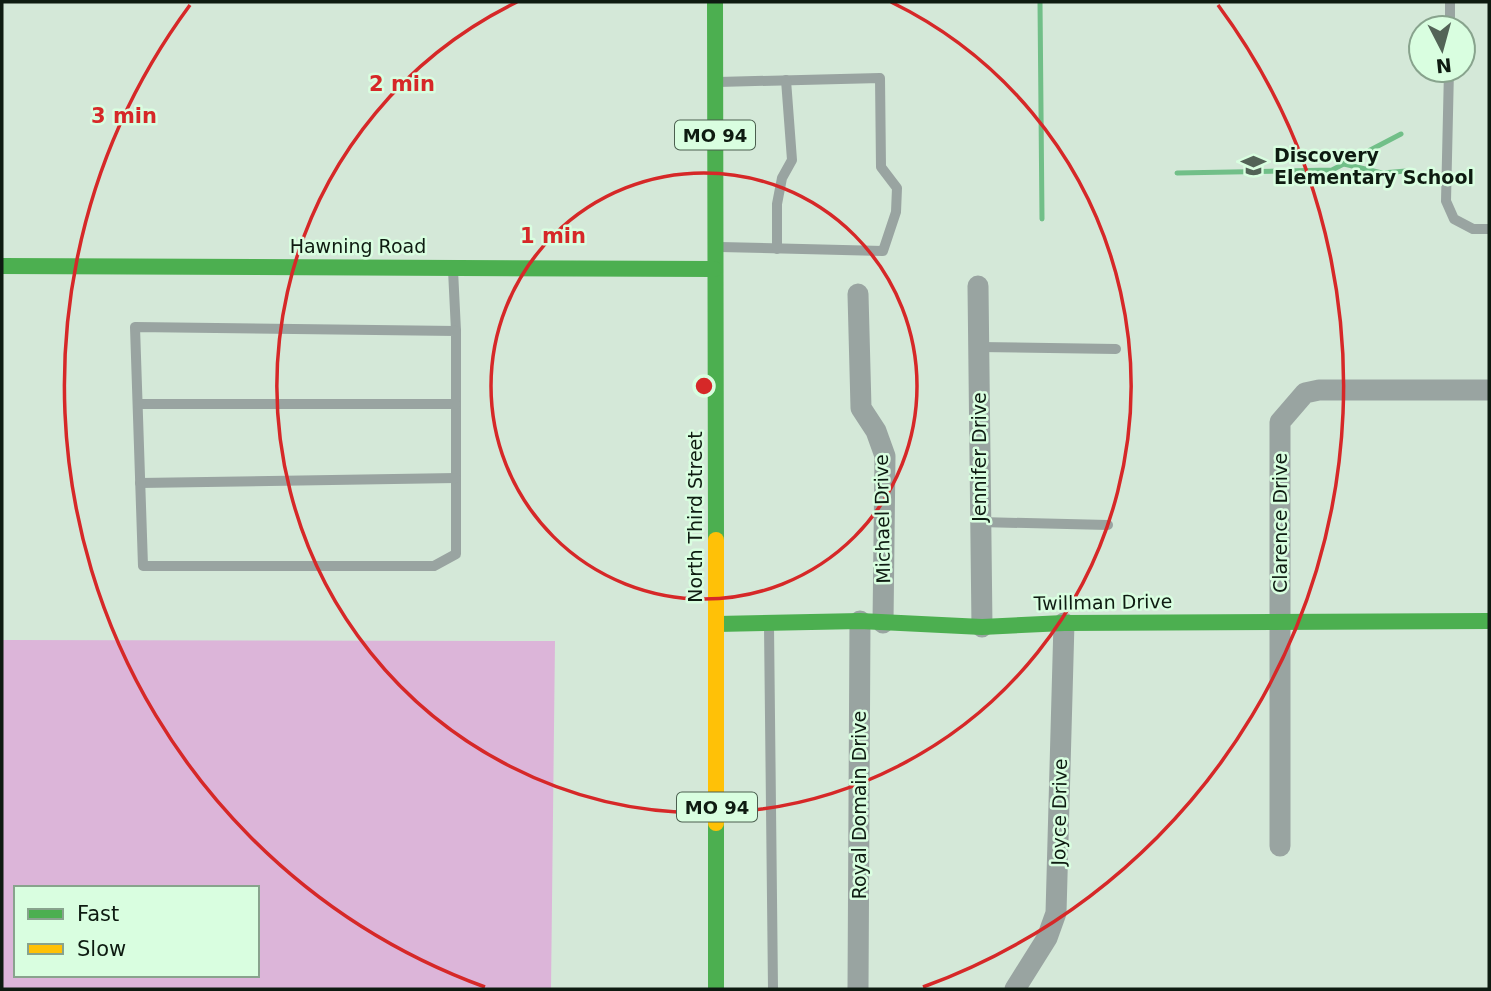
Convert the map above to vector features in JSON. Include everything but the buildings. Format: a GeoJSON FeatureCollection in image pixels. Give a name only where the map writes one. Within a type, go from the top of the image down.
{"type":"FeatureCollection","features":[{"type":"Feature","properties":{"kind":"street","name":"North Third Street"},"geometry":{"type":"LineString","coordinates":[[715,2],[716,989]]}},
{"type":"Feature","properties":{"kind":"street","name":"Hawning Road"},"geometry":{"type":"LineString","coordinates":[[2,265],[714,269]]}},
{"type":"Feature","properties":{"kind":"street","name":"Jennifer Drive"},"geometry":{"type":"LineString","coordinates":[[978,286],[982,627]]}},
{"type":"Feature","properties":{"kind":"street","name":"Michael Drive"},"geometry":{"type":"LineString","coordinates":[[858,295],[861,408],[876,431],[885,456],[883,623]]}},
{"type":"Feature","properties":{"kind":"street","name":"Clarence Drive"},"geometry":{"type":"LineString","coordinates":[[1280,846],[1280,422],[1305,393],[1318,390],[1489,390]]}},
{"type":"Feature","properties":{"kind":"street","name":"Twillman Drive"},"geometry":{"type":"LineString","coordinates":[[717,624],[860,621],[982,627],[1063,623],[1489,621]]}},
{"type":"Feature","properties":{"kind":"street","name":"Royal Domain Drive"},"geometry":{"type":"LineString","coordinates":[[858,989],[860,621]]}},
{"type":"Feature","properties":{"kind":"street","name":"Joyce Drive"},"geometry":{"type":"LineString","coordinates":[[1014,989],[1047,938],[1056,913],[1063,623]]}},
{"type":"Feature","properties":{"kind":"lane"},"geometry":{"type":"LineString","coordinates":[[714,247],[883,251],[896,212],[897,188],[881,166],[880,78],[715,82]]}},
{"type":"Feature","properties":{"kind":"lane"},"geometry":{"type":"LineString","coordinates":[[776,249],[777,204],[782,178],[792,160],[786,80]]}},
{"type":"Feature","properties":{"kind":"lane"},"geometry":{"type":"LineString","coordinates":[[1449,84],[1447,201],[1454,219],[1473,229],[1489,229]]}},
{"type":"Feature","properties":{"kind":"lane"},"geometry":{"type":"LineString","coordinates":[[453,267],[456,331],[456,554],[434,566],[143,566],[135,327],[456,331]]}},
{"type":"Feature","properties":{"kind":"lane"},"geometry":{"type":"LineString","coordinates":[[979,347],[1116,349]]}},
{"type":"Feature","properties":{"kind":"lane"},"geometry":{"type":"LineString","coordinates":[[138,404],[456,404]]}},
{"type":"Feature","properties":{"kind":"lane"},"geometry":{"type":"LineString","coordinates":[[140,483],[456,478]]}},
{"type":"Feature","properties":{"kind":"lane"},"geometry":{"type":"LineString","coordinates":[[980,522],[1108,525]]}},
{"type":"Feature","properties":{"kind":"lane"},"geometry":{"type":"LineString","coordinates":[[769,623],[773,989]]}},
{"type":"Feature","properties":{"kind":"shaded area"},"geometry":{"type":"Polygon","coordinates":[[[2,640],[555,641],[551,989],[2,989],[2,640]]]}},
{"type":"Feature","properties":{"kind":"waterway"},"geometry":{"type":"LineString","coordinates":[[1040,2],[1042,219]]}},
{"type":"Feature","properties":{"kind":"waterway"},"geometry":{"type":"LineString","coordinates":[[1177,173],[1332,170],[1401,134]]}},
{"type":"Feature","properties":{"kind":"waterway"},"geometry":{"type":"LineString","coordinates":[[1344,164],[1382,173],[1406,171]]}},
{"type":"Feature","properties":{"kind":"traffic: fast"},"geometry":{"type":"LineString","coordinates":[[715,2],[716,540]]}},
{"type":"Feature","properties":{"kind":"traffic: fast"},"geometry":{"type":"LineString","coordinates":[[2,266],[714,269]]}},
{"type":"Feature","properties":{"kind":"traffic: fast"},"geometry":{"type":"LineString","coordinates":[[717,624],[860,621],[982,627],[1064,623],[1489,621]]}},
{"type":"Feature","properties":{"kind":"traffic: fast"},"geometry":{"type":"LineString","coordinates":[[716,823],[716,989]]}},
{"type":"Feature","properties":{"kind":"traffic: slow"},"geometry":{"type":"LineString","coordinates":[[716,540],[716,823]]}},
{"type":"Feature","properties":{"kind":"place","name":"Discovery Elementary School"},"geometry":{"type":"Point","coordinates":[1254,166]}}]}
